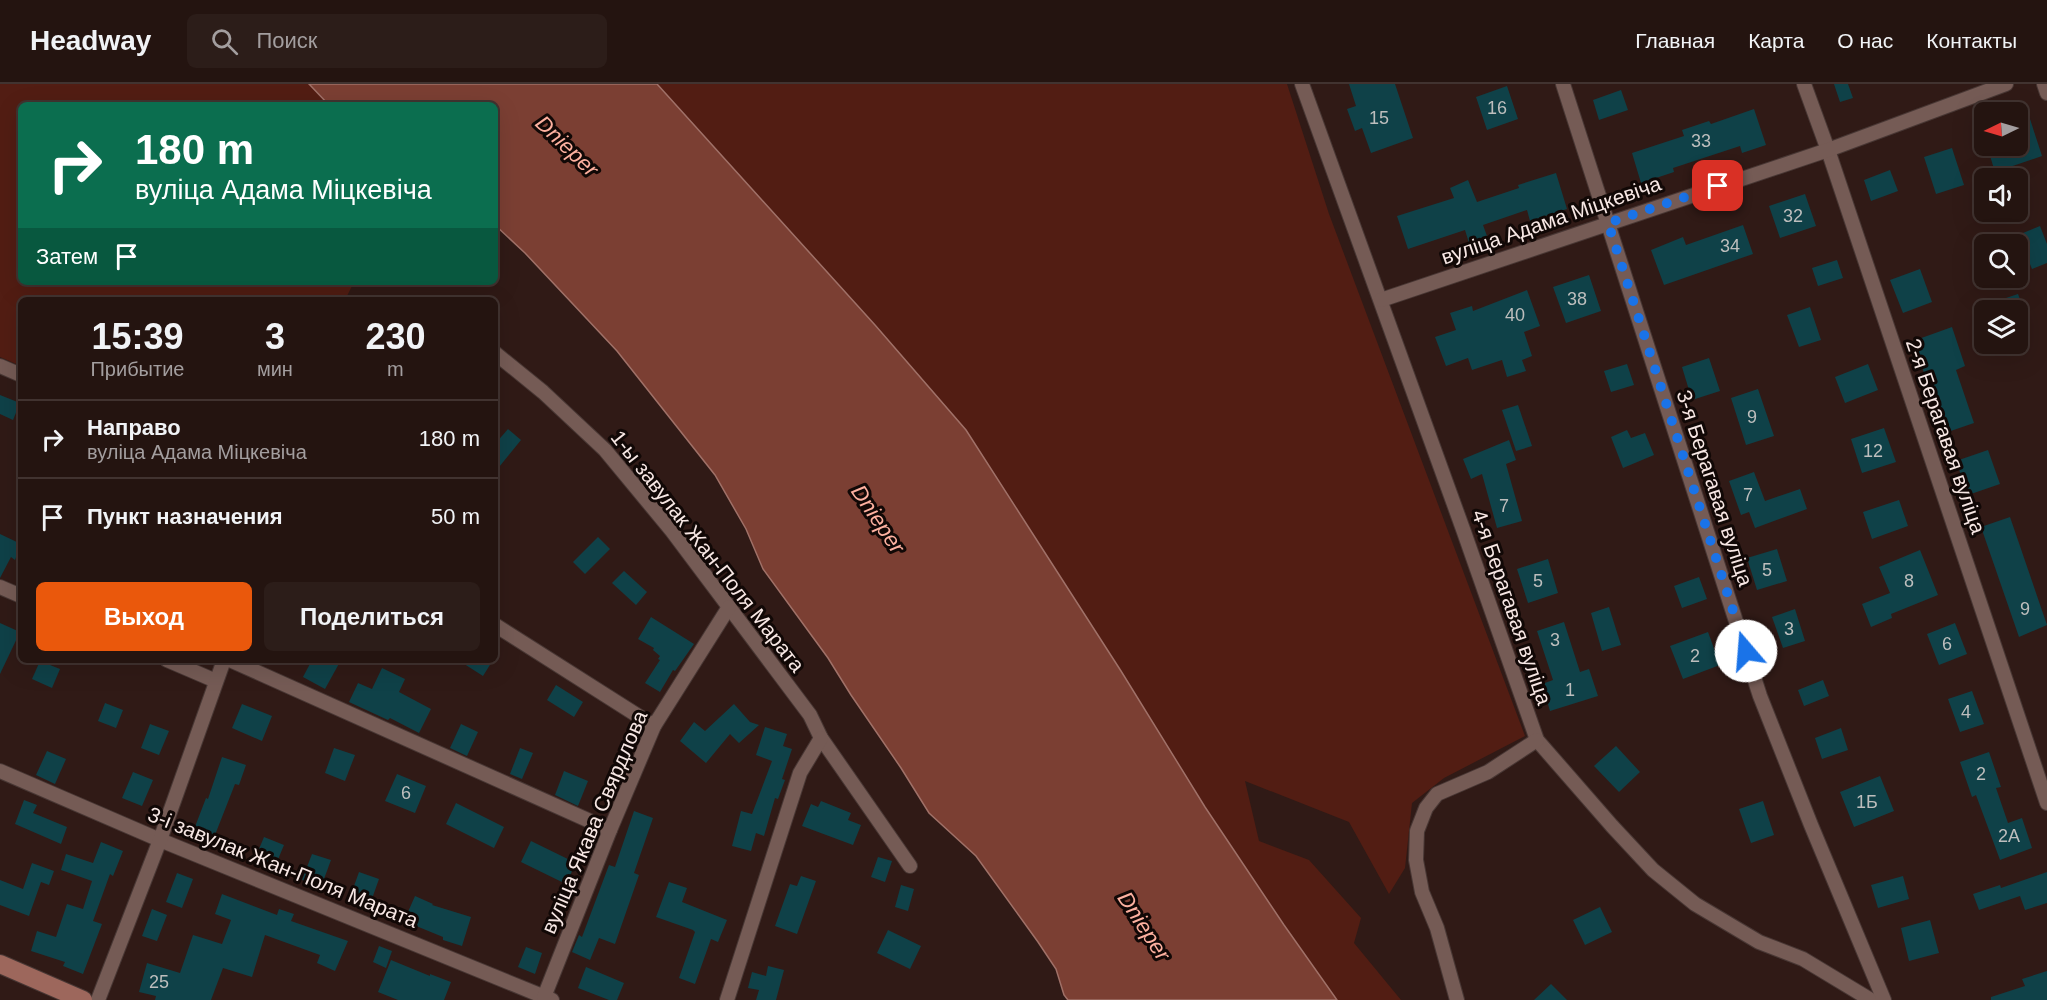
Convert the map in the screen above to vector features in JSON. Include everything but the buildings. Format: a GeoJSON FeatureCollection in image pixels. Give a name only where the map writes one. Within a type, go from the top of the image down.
{"type":"FeatureCollection","features":[{"type":"Feature","properties":{"kind":"street","name":"4-я Берагавая вуліца"},"geometry":{"type":"LineString","coordinates":[[1302,84],[1537,740],[1653,870],[1695,904],[1758,942],[1803,959],[1871,1000]]}},
{"type":"Feature","properties":{"kind":"street","name":"3-я Берагавая вуліца"},"geometry":{"type":"LineString","coordinates":[[1563,84],[1760,696],[1884,1000]]}},
{"type":"Feature","properties":{"kind":"street","name":"2-я Берагавая вуліца"},"geometry":{"type":"LineString","coordinates":[[1804,84],[2047,803]]}},
{"type":"Feature","properties":{"kind":"street","name":"вуліца Адама Міцкевіча"},"geometry":{"type":"LineString","coordinates":[[1380,300],[1828,150],[2006,84]]}},
{"type":"Feature","properties":{"kind":"street"},"geometry":{"type":"LineString","coordinates":[[2044,84],[2047,93]]}},
{"type":"Feature","properties":{"kind":"street","name":"1-ы завулак Жан-Поля Марата"},"geometry":{"type":"LineString","coordinates":[[498,355],[543,392],[605,450],[672,531],[810,715],[821,738],[910,866]]}},
{"type":"Feature","properties":{"kind":"street"},"geometry":{"type":"LineString","coordinates":[[0,366],[18,374]]}},
{"type":"Feature","properties":{"kind":"street"},"geometry":{"type":"LineString","coordinates":[[0,587],[18,595]]}},
{"type":"Feature","properties":{"kind":"street","name":"вуліца Якава Свярдлова"},"geometry":{"type":"LineString","coordinates":[[548,998],[610,830],[654,726],[729,608]]}},
{"type":"Feature","properties":{"kind":"street"},"geometry":{"type":"LineString","coordinates":[[498,627],[654,726]]}},
{"type":"Feature","properties":{"kind":"street"},"geometry":{"type":"LineString","coordinates":[[174,663],[216,681]]}},
{"type":"Feature","properties":{"kind":"street"},"geometry":{"type":"LineString","coordinates":[[98,1000],[160,840],[223,663]]}},
{"type":"Feature","properties":{"kind":"street"},"geometry":{"type":"LineString","coordinates":[[237,663],[610,830]]}},
{"type":"Feature","properties":{"kind":"street"},"geometry":{"type":"LineString","coordinates":[[727,1000],[800,773],[821,738]]}},
{"type":"Feature","properties":{"kind":"street"},"geometry":{"type":"LineString","coordinates":[[1457,1000],[1437,928],[1422,892],[1416,860],[1417,831],[1426,808],[1437,794],[1488,772],[1537,740]]}},
{"type":"Feature","properties":{"kind":"street","name":"3-і завулак Жан-Поля Марата"},"geometry":{"type":"LineString","coordinates":[[0,771],[160,840],[548,998]]}},
{"type":"Feature","properties":{"kind":"street"},"geometry":{"type":"LineString","coordinates":[[0,964],[82,1000]]}},
{"type":"Feature","properties":{"kind":"shaded area"},"geometry":{"type":"Polygon","coordinates":[[[0,84],[309,84],[326,102],[18,102],[18,285],[352,285],[346,297],[18,297],[18,365],[0,357],[0,84]]]}},
{"type":"Feature","properties":{"kind":"shaded area"},"geometry":{"type":"Polygon","coordinates":[[[657,84],[1287,84],[1329,214],[1525,736],[1444,778],[1412,803],[1405,868],[1389,894],[1349,822],[1245,781],[1259,841],[1309,860],[1361,918],[1354,943],[1401,1000],[1337,1000],[1205,807],[1024,520],[875,325],[657,84]]]}},
{"type":"Feature","properties":{"kind":"water","name":"Dnieper"},"geometry":{"type":"Polygon","coordinates":[[[309,84],[657,84],[875,325],[966,430],[1121,671],[1205,807],[1337,1000],[1068,1000],[1064,995],[1056,969],[1038,942],[976,856],[929,813],[828,658],[763,569],[746,529],[715,475],[617,351],[525,253],[498,228],[498,102],[326,102],[309,84]]]}},
{"type":"Feature","properties":{"kind":"route"},"geometry":{"type":"LineString","coordinates":[[1718,186],[1608,223],[1746,651]]}}]}
